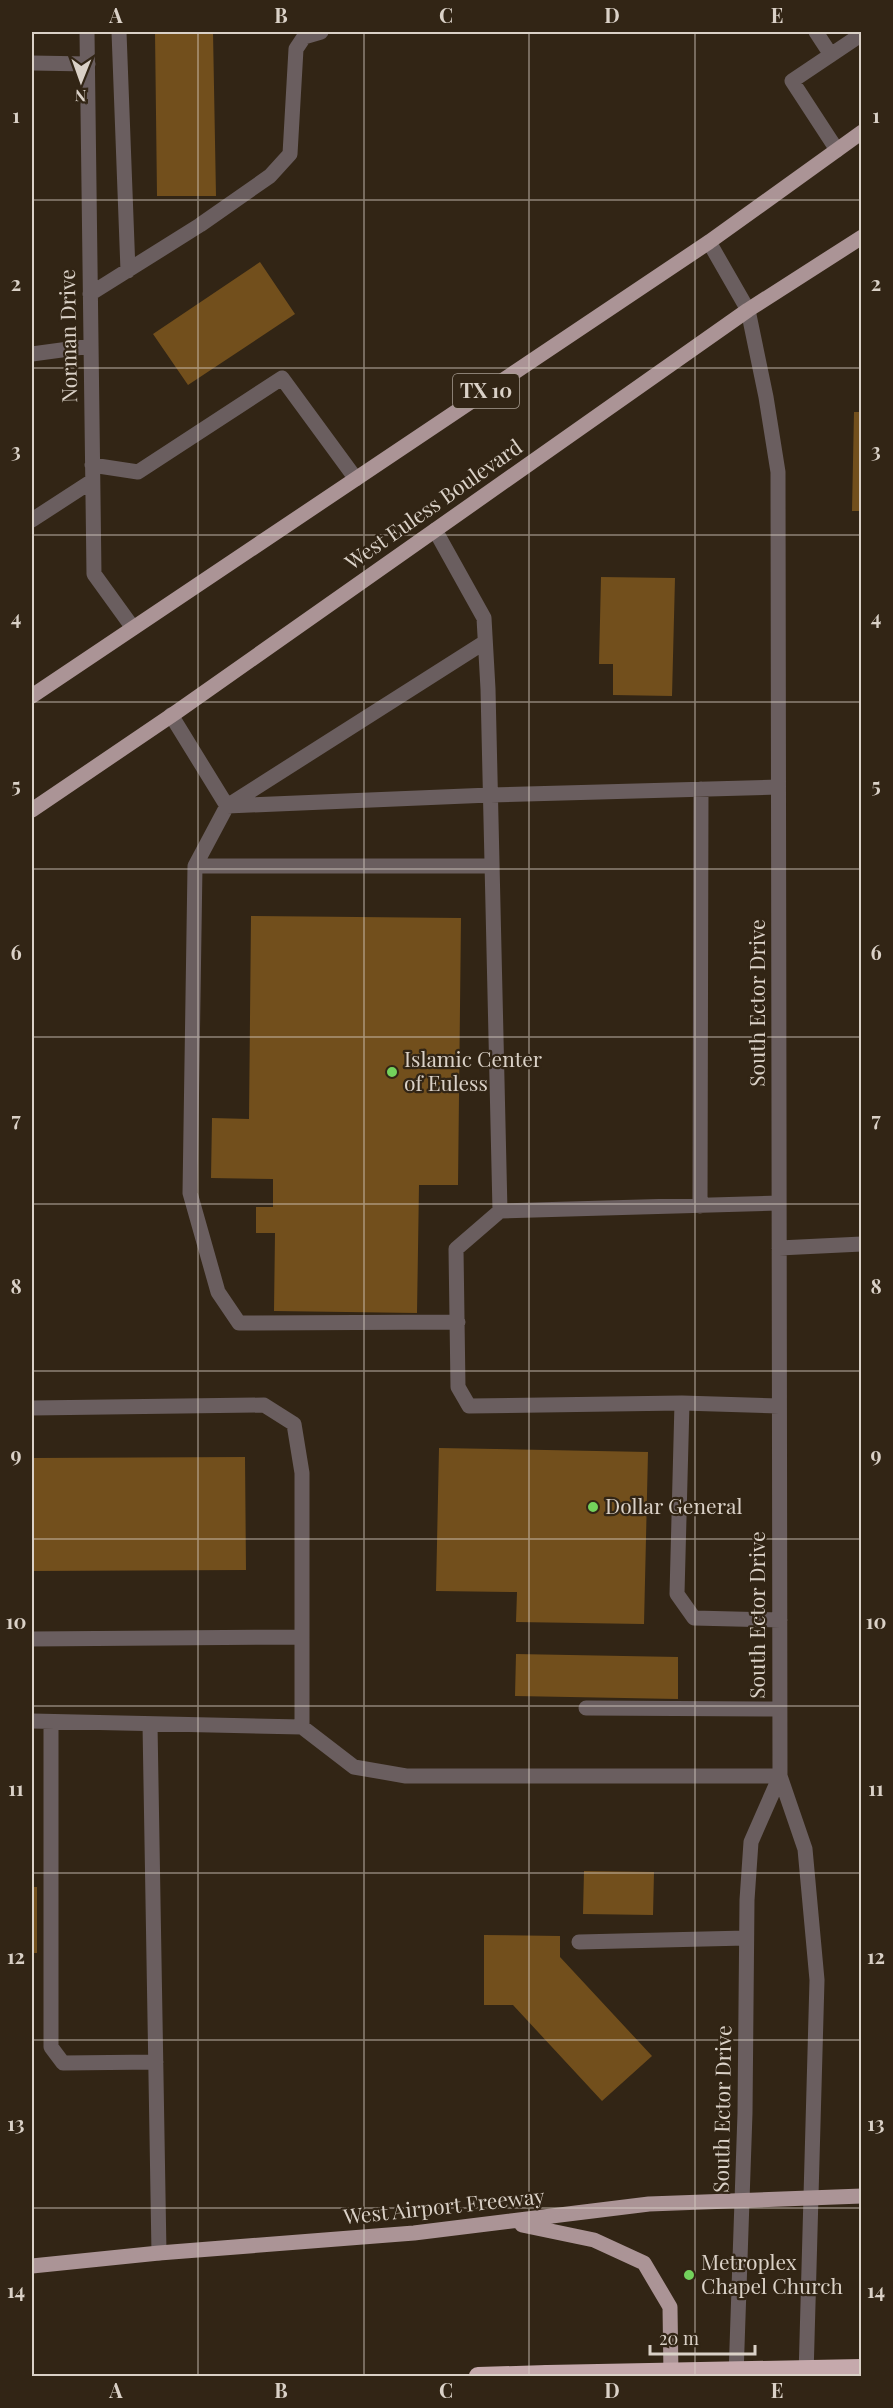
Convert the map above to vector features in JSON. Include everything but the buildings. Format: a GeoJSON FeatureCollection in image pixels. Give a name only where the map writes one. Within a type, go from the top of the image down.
{"type":"FeatureCollection","features":[{"type":"Feature","properties":{"kind":"highway"},"geometry":{"type":"LineString","coordinates":[[478,2376],[861,2368]]}},
{"type":"Feature","properties":{"kind":"main road","name":"TX 10"},"geometry":{"type":"LineString","coordinates":[[32,696],[710,242],[861,132]]}},
{"type":"Feature","properties":{"kind":"main road","name":"West Euless Boulevard"},"geometry":{"type":"LineString","coordinates":[[32,810],[171,716],[748,310],[861,237]]}},
{"type":"Feature","properties":{"kind":"main road","name":"West Airport Freeway"},"geometry":{"type":"LineString","coordinates":[[32,2266],[510,2223],[649,2204],[861,2196]]}},
{"type":"Feature","properties":{"kind":"main road"},"geometry":{"type":"LineString","coordinates":[[510,2223],[594,2240],[644,2263],[670,2307],[671,2376]]}},
{"type":"Feature","properties":{"kind":"street","name":"Norman Drive"},"geometry":{"type":"LineString","coordinates":[[87,32],[94,574],[133,628]]}},
{"type":"Feature","properties":{"kind":"street"},"geometry":{"type":"LineString","coordinates":[[119,32],[128,271]]}},
{"type":"Feature","properties":{"kind":"street"},"geometry":{"type":"LineString","coordinates":[[90,294],[200,225],[270,176],[290,154],[296,49],[304,37],[321,32]]}},
{"type":"Feature","properties":{"kind":"street"},"geometry":{"type":"LineString","coordinates":[[816,32],[831,55]]}},
{"type":"Feature","properties":{"kind":"street"},"geometry":{"type":"LineString","coordinates":[[837,150],[792,81],[861,34]]}},
{"type":"Feature","properties":{"kind":"street"},"geometry":{"type":"LineString","coordinates":[[32,63],[88,64]]}},
{"type":"Feature","properties":{"kind":"street","name":"South Ector Drive"},"geometry":{"type":"LineString","coordinates":[[710,242],[748,310],[766,397],[778,472],[779,1709],[780,1776],[805,1849],[817,1980],[806,2376]]}},
{"type":"Feature","properties":{"kind":"street"},"geometry":{"type":"LineString","coordinates":[[32,354],[91,346]]}},
{"type":"Feature","properties":{"kind":"street"},"geometry":{"type":"LineString","coordinates":[[92,465],[138,472],[282,378],[356,479]]}},
{"type":"Feature","properties":{"kind":"street"},"geometry":{"type":"LineString","coordinates":[[32,520],[92,481]]}},
{"type":"Feature","properties":{"kind":"street"},"geometry":{"type":"LineString","coordinates":[[435,530],[484,618],[500,1211]]}},
{"type":"Feature","properties":{"kind":"street"},"geometry":{"type":"LineString","coordinates":[[458,1322],[239,1323],[218,1292],[190,1193],[195,866],[227,806],[485,642]]}},
{"type":"Feature","properties":{"kind":"street"},"geometry":{"type":"LineString","coordinates":[[171,716],[227,806]]}},
{"type":"Feature","properties":{"kind":"street"},"geometry":{"type":"LineString","coordinates":[[227,806],[490,795],[778,787]]}},
{"type":"Feature","properties":{"kind":"street"},"geometry":{"type":"LineString","coordinates":[[700,1206],[701,789]]}},
{"type":"Feature","properties":{"kind":"street"},"geometry":{"type":"LineString","coordinates":[[195,866],[492,866]]}},
{"type":"Feature","properties":{"kind":"street"},"geometry":{"type":"LineString","coordinates":[[779,1203],[500,1211],[456,1249],[458,1387],[469,1406],[682,1402],[779,1406]]}},
{"type":"Feature","properties":{"kind":"street"},"geometry":{"type":"LineString","coordinates":[[779,1248],[861,1244]]}},
{"type":"Feature","properties":{"kind":"street"},"geometry":{"type":"LineString","coordinates":[[682,1402],[677,1594],[694,1618],[780,1620]]}},
{"type":"Feature","properties":{"kind":"street"},"geometry":{"type":"LineString","coordinates":[[32,1408],[264,1405],[294,1424],[302,1473],[302,1727]]}},
{"type":"Feature","properties":{"kind":"street"},"geometry":{"type":"LineString","coordinates":[[32,1639],[302,1637]]}},
{"type":"Feature","properties":{"kind":"street"},"geometry":{"type":"LineString","coordinates":[[586,1708],[779,1709]]}},
{"type":"Feature","properties":{"kind":"street"},"geometry":{"type":"LineString","coordinates":[[32,1721],[302,1727],[354,1767],[406,1776],[780,1776]]}},
{"type":"Feature","properties":{"kind":"street"},"geometry":{"type":"LineString","coordinates":[[51,1722],[51,2048],[63,2063],[156,2062]]}},
{"type":"Feature","properties":{"kind":"street"},"geometry":{"type":"LineString","coordinates":[[150,1724],[159,2253]]}},
{"type":"Feature","properties":{"kind":"street","name":"South Ector Drive"},"geometry":{"type":"LineString","coordinates":[[736,2376],[750,1842],[780,1776]]}},
{"type":"Feature","properties":{"kind":"street"},"geometry":{"type":"LineString","coordinates":[[579,1942],[746,1938]]}},
{"type":"Feature","properties":{"kind":"place","name":"Islamic Center of Euless"},"geometry":{"type":"Point","coordinates":[392,1072]}},
{"type":"Feature","properties":{"kind":"place","name":"Dollar General"},"geometry":{"type":"Point","coordinates":[593,1507]}},
{"type":"Feature","properties":{"kind":"place","name":"Metroplex Chapel Church"},"geometry":{"type":"Point","coordinates":[689,2275]}}]}
